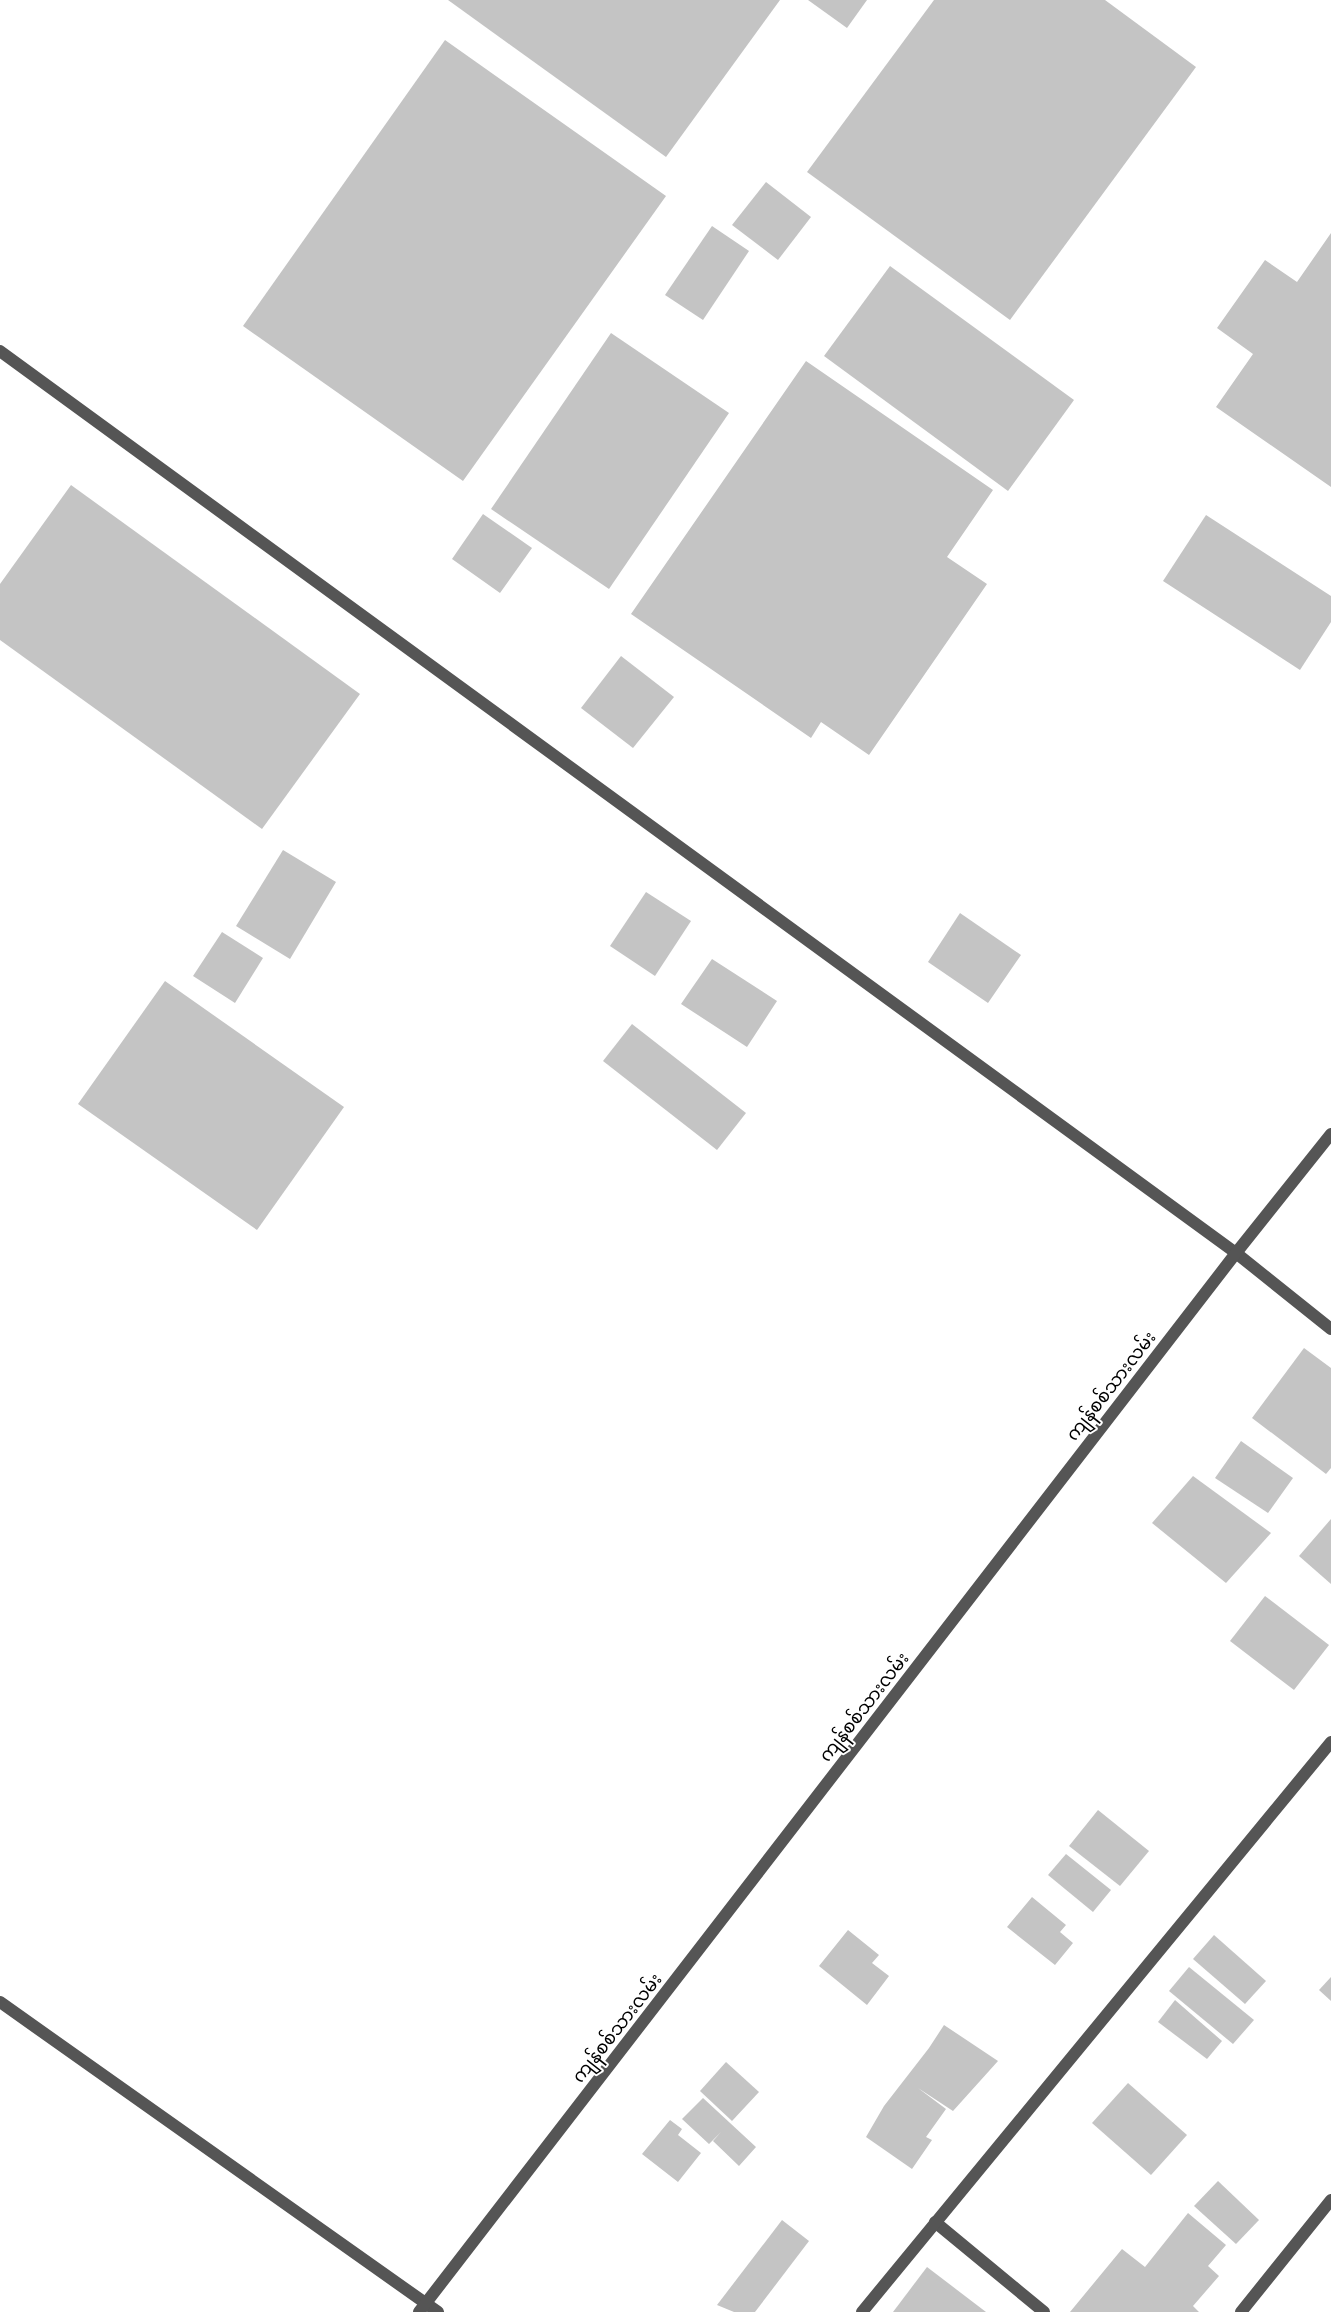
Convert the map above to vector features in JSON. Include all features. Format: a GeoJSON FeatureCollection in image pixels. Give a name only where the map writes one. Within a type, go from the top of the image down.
{"type":"FeatureCollection","features":[{"type":"Feature","properties":{"kind":"street"},"geometry":{"type":"LineString","coordinates":[[0,351],[1236,1253],[1331,1329]]}},
{"type":"Feature","properties":{"kind":"street","name":"ကျန်စစ်သားလမ်း"},"geometry":{"type":"LineString","coordinates":[[423,2308],[1236,1253],[1331,1134]]}},
{"type":"Feature","properties":{"kind":"street"},"geometry":{"type":"LineString","coordinates":[[862,2312],[1330,1746]]}},
{"type":"Feature","properties":{"kind":"street"},"geometry":{"type":"LineString","coordinates":[[0,2002],[423,2308],[438,2312]]}},
{"type":"Feature","properties":{"kind":"street"},"geometry":{"type":"LineString","coordinates":[[1242,2312],[1331,2200]]}},
{"type":"Feature","properties":{"kind":"street"},"geometry":{"type":"LineString","coordinates":[[936,2222],[1044,2312]]}},
{"type":"Feature","properties":{"kind":"building"},"geometry":{"type":"Polygon","coordinates":[[[448,0],[780,0],[666,157],[448,0]]]}},
{"type":"Feature","properties":{"kind":"building"},"geometry":{"type":"Polygon","coordinates":[[[808,0],[867,0],[847,28],[808,0]]]}},
{"type":"Feature","properties":{"kind":"building"},"geometry":{"type":"Polygon","coordinates":[[[934,0],[1105,0],[1196,67],[1010,320],[807,172],[934,0]]]}},
{"type":"Feature","properties":{"kind":"building"},"geometry":{"type":"Polygon","coordinates":[[[445,40],[666,196],[463,481],[243,326],[445,40]]]}},
{"type":"Feature","properties":{"kind":"building"},"geometry":{"type":"Polygon","coordinates":[[[766,182],[811,217],[778,260],[732,225],[766,182]]]}},
{"type":"Feature","properties":{"kind":"building"},"geometry":{"type":"Polygon","coordinates":[[[712,226],[749,251],[703,320],[665,295],[712,226]]]}},
{"type":"Feature","properties":{"kind":"building"},"geometry":{"type":"Polygon","coordinates":[[[1331,233],[1331,487],[1216,407],[1253,354],[1217,328],[1265,260],[1297,282],[1331,233]]]}},
{"type":"Feature","properties":{"kind":"building"},"geometry":{"type":"Polygon","coordinates":[[[890,266],[1074,400],[1008,491],[824,356],[890,266]]]}},
{"type":"Feature","properties":{"kind":"building"},"geometry":{"type":"Polygon","coordinates":[[[611,333],[729,413],[609,589],[491,509],[611,333]]]}},
{"type":"Feature","properties":{"kind":"building"},"geometry":{"type":"Polygon","coordinates":[[[806,361],[993,490],[947,557],[987,584],[869,755],[821,722],[811,738],[631,614],[806,361]]]}},
{"type":"Feature","properties":{"kind":"building"},"geometry":{"type":"Polygon","coordinates":[[[71,485],[360,694],[262,829],[0,640],[0,584],[71,485]]]}},
{"type":"Feature","properties":{"kind":"building"},"geometry":{"type":"Polygon","coordinates":[[[483,514],[532,548],[500,593],[452,559],[483,514]]]}},
{"type":"Feature","properties":{"kind":"building"},"geometry":{"type":"Polygon","coordinates":[[[1206,515],[1331,596],[1331,622],[1300,670],[1163,581],[1206,515]]]}},
{"type":"Feature","properties":{"kind":"building"},"geometry":{"type":"Polygon","coordinates":[[[621,656],[674,697],[633,748],[581,708],[621,656]]]}},
{"type":"Feature","properties":{"kind":"building"},"geometry":{"type":"Polygon","coordinates":[[[283,850],[336,882],[290,959],[236,926],[283,850]]]}},
{"type":"Feature","properties":{"kind":"building"},"geometry":{"type":"Polygon","coordinates":[[[646,892],[691,921],[655,976],[610,946],[646,892]]]}},
{"type":"Feature","properties":{"kind":"building"},"geometry":{"type":"Polygon","coordinates":[[[960,913],[1021,955],[988,1003],[928,962],[960,913]]]}},
{"type":"Feature","properties":{"kind":"building"},"geometry":{"type":"Polygon","coordinates":[[[222,932],[263,958],[235,1003],[193,976],[222,932]]]}},
{"type":"Feature","properties":{"kind":"building"},"geometry":{"type":"Polygon","coordinates":[[[712,959],[777,1001],[747,1047],[681,1004],[712,959]]]}},
{"type":"Feature","properties":{"kind":"building"},"geometry":{"type":"Polygon","coordinates":[[[165,981],[344,1107],[257,1230],[78,1104],[165,981]]]}},
{"type":"Feature","properties":{"kind":"building"},"geometry":{"type":"Polygon","coordinates":[[[632,1024],[746,1113],[717,1150],[603,1061],[632,1024]]]}},
{"type":"Feature","properties":{"kind":"building"},"geometry":{"type":"Polygon","coordinates":[[[1304,1348],[1331,1368],[1331,1468],[1326,1474],[1252,1418],[1304,1348]]]}},
{"type":"Feature","properties":{"kind":"building"},"geometry":{"type":"Polygon","coordinates":[[[1241,1441],[1293,1478],[1268,1513],[1215,1478],[1241,1441]]]}},
{"type":"Feature","properties":{"kind":"building"},"geometry":{"type":"Polygon","coordinates":[[[1193,1476],[1271,1533],[1226,1583],[1152,1523],[1193,1476]]]}},
{"type":"Feature","properties":{"kind":"building"},"geometry":{"type":"Polygon","coordinates":[[[1331,1519],[1331,1584],[1299,1556],[1331,1519]]]}},
{"type":"Feature","properties":{"kind":"building"},"geometry":{"type":"Polygon","coordinates":[[[1265,1596],[1329,1645],[1294,1690],[1230,1641],[1265,1596]]]}},
{"type":"Feature","properties":{"kind":"building"},"geometry":{"type":"Polygon","coordinates":[[[1098,1810],[1149,1851],[1120,1886],[1069,1846],[1098,1810]]]}},
{"type":"Feature","properties":{"kind":"building"},"geometry":{"type":"Polygon","coordinates":[[[1066,1854],[1111,1890],[1093,1912],[1048,1875],[1066,1854]]]}},
{"type":"Feature","properties":{"kind":"building"},"geometry":{"type":"Polygon","coordinates":[[[1032,1897],[1066,1925],[1060,1932],[1073,1943],[1055,1965],[1007,1927],[1032,1897]]]}},
{"type":"Feature","properties":{"kind":"building"},"geometry":{"type":"Polygon","coordinates":[[[848,1930],[879,1955],[872,1963],[889,1976],[867,2005],[819,1966],[848,1930]]]}},
{"type":"Feature","properties":{"kind":"building"},"geometry":{"type":"Polygon","coordinates":[[[1214,1935],[1266,1981],[1245,2004],[1193,1959],[1214,1935]]]}},
{"type":"Feature","properties":{"kind":"building"},"geometry":{"type":"Polygon","coordinates":[[[1189,1967],[1254,2020],[1233,2044],[1169,1991],[1189,1967]]]}},
{"type":"Feature","properties":{"kind":"building"},"geometry":{"type":"Polygon","coordinates":[[[1331,1977],[1331,2001],[1319,1990],[1331,1977]]]}},
{"type":"Feature","properties":{"kind":"building"},"geometry":{"type":"Polygon","coordinates":[[[1175,2000],[1222,2041],[1207,2059],[1158,2022],[1175,2000]]]}},
{"type":"Feature","properties":{"kind":"building"},"geometry":{"type":"Polygon","coordinates":[[[944,2025],[998,2061],[953,2111],[918,2088],[946,2109],[926,2137],[932,2140],[912,2169],[866,2137],[884,2106],[929,2048],[944,2025]]]}},
{"type":"Feature","properties":{"kind":"building"},"geometry":{"type":"Polygon","coordinates":[[[726,2062],[759,2092],[732,2121],[700,2091],[726,2062]]]}},
{"type":"Feature","properties":{"kind":"building"},"geometry":{"type":"Polygon","coordinates":[[[1128,2083],[1187,2135],[1151,2175],[1092,2123],[1128,2083]]]}},
{"type":"Feature","properties":{"kind":"building"},"geometry":{"type":"Polygon","coordinates":[[[703,2098],[756,2147],[739,2166],[713,2141],[721,2132],[709,2144],[682,2119],[703,2098]]]}},
{"type":"Feature","properties":{"kind":"building"},"geometry":{"type":"Polygon","coordinates":[[[670,2120],[682,2129],[678,2135],[701,2153],[678,2182],[642,2154],[670,2120]]]}},
{"type":"Feature","properties":{"kind":"building"},"geometry":{"type":"Polygon","coordinates":[[[1218,2181],[1259,2220],[1236,2244],[1194,2206],[1218,2181]]]}},
{"type":"Feature","properties":{"kind":"building"},"geometry":{"type":"Polygon","coordinates":[[[1188,2213],[1226,2245],[1208,2266],[1219,2276],[1193,2306],[1199,2312],[1070,2312],[1122,2249],[1145,2267],[1188,2213]]]}},
{"type":"Feature","properties":{"kind":"building"},"geometry":{"type":"Polygon","coordinates":[[[782,2220],[809,2241],[755,2312],[734,2312],[717,2305],[782,2220]]]}},
{"type":"Feature","properties":{"kind":"building"},"geometry":{"type":"Polygon","coordinates":[[[927,2267],[986,2312],[893,2312],[927,2267]]]}}]}
